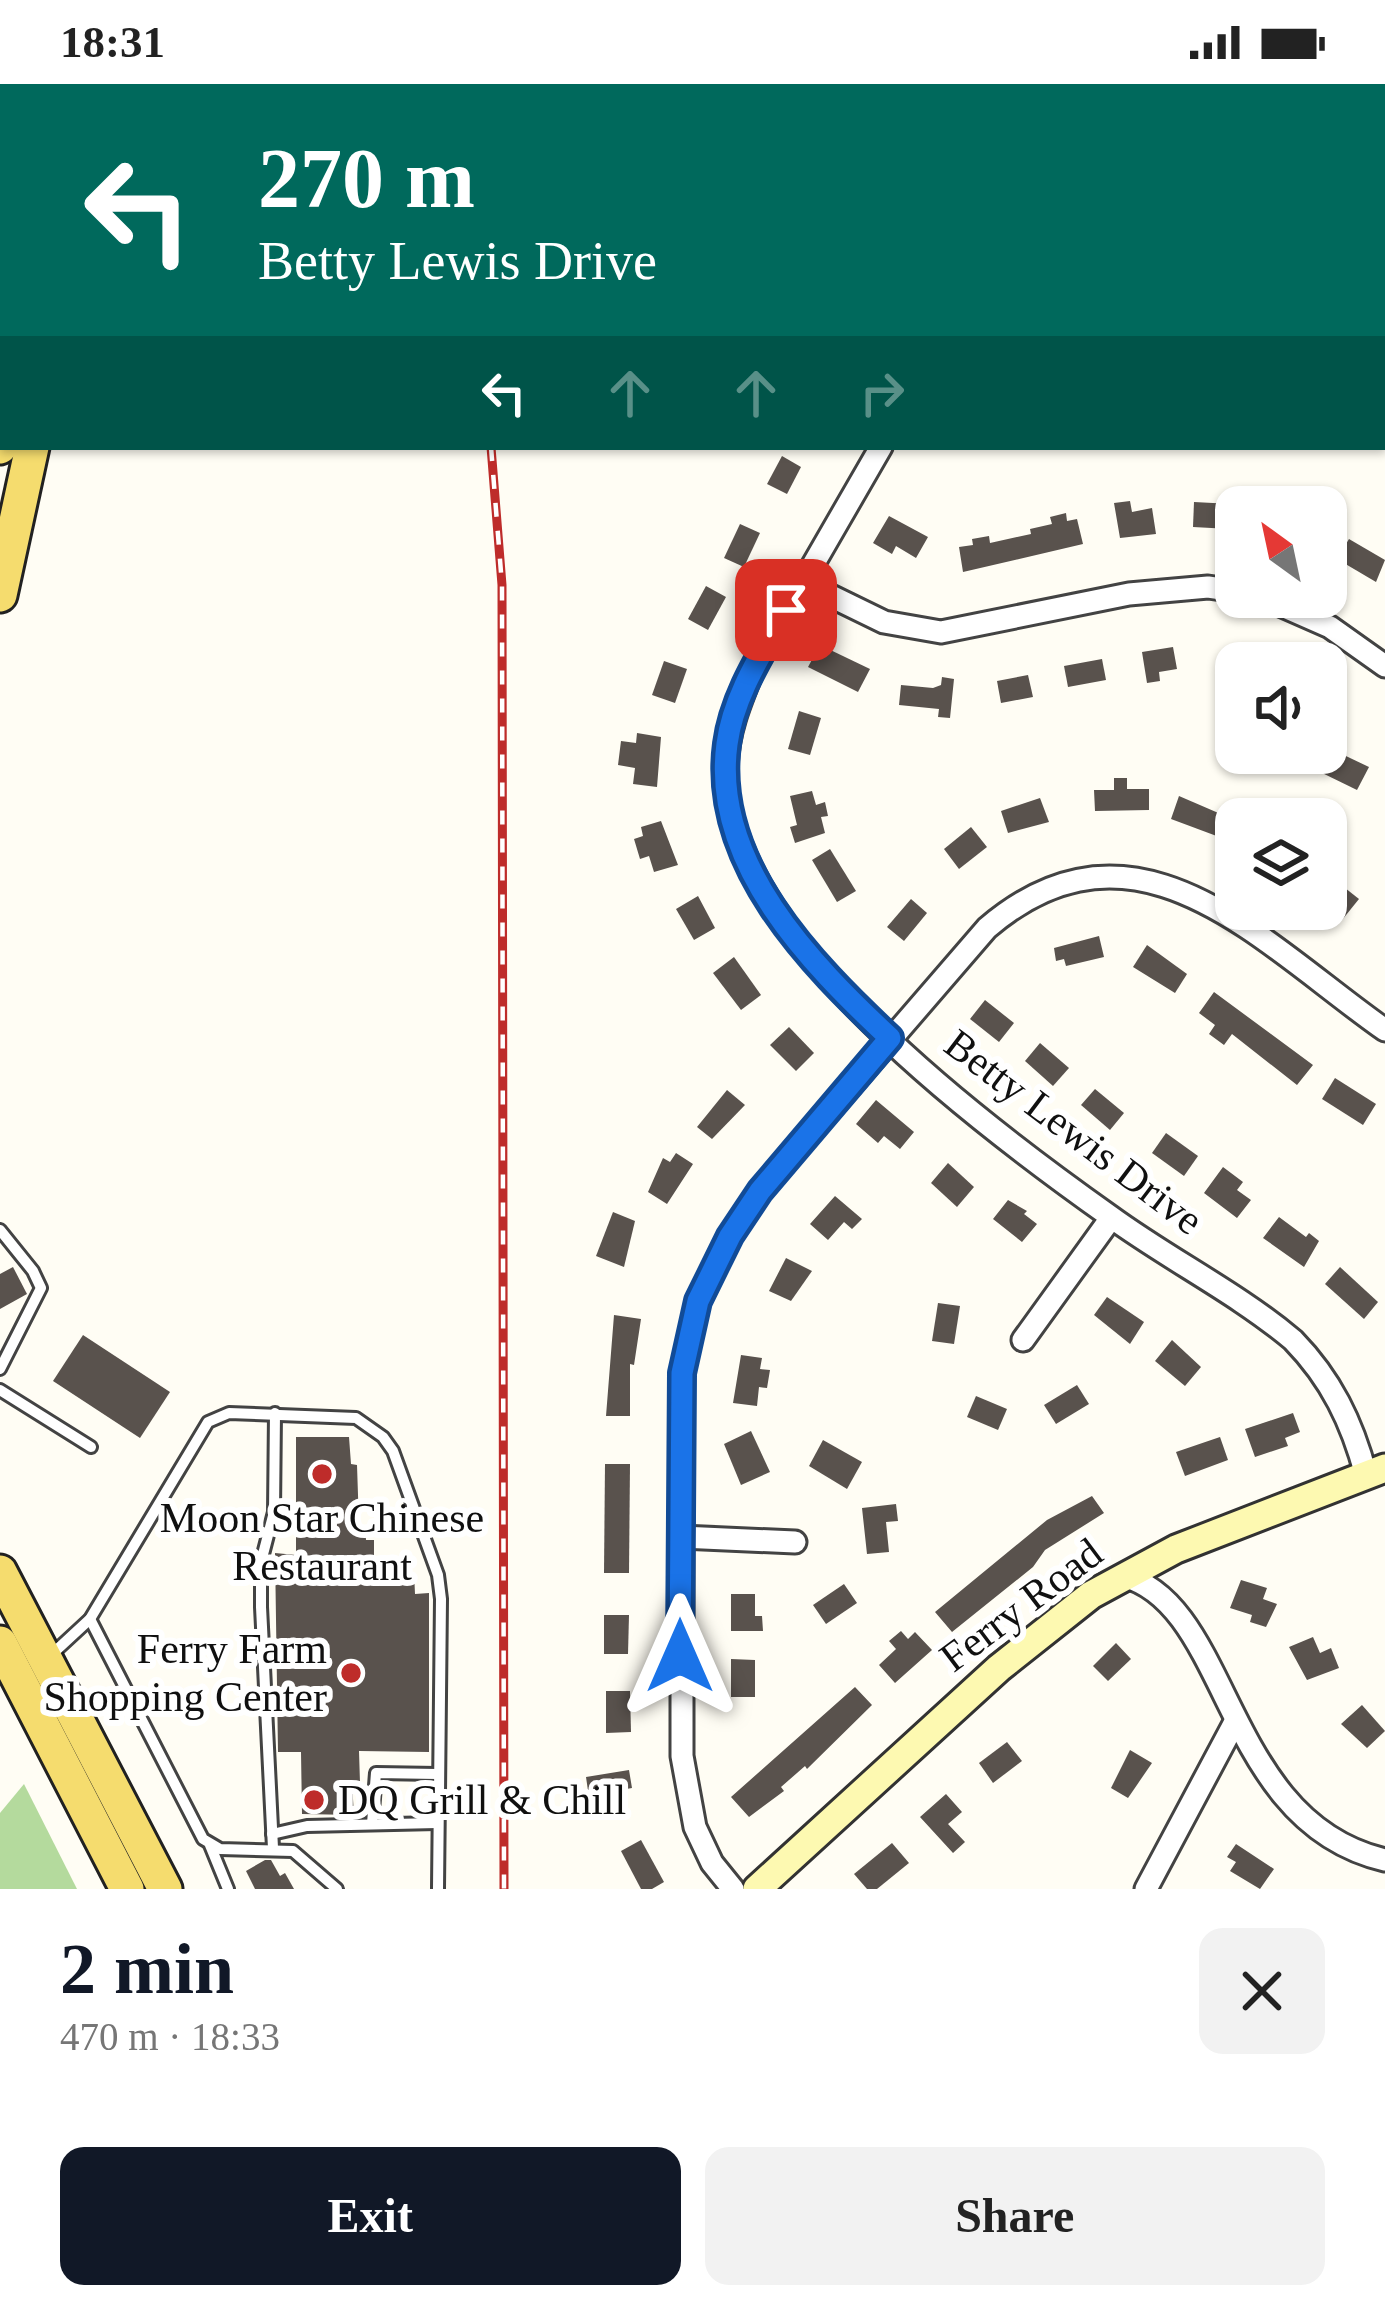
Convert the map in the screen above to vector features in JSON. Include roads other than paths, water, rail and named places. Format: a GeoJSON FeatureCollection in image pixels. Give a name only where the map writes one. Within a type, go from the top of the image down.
{"type":"FeatureCollection","features":[{"type":"Feature","properties":{"kind":"main road"},"geometry":{"type":"LineString","coordinates":[[0,595],[31,450]]}},
{"type":"Feature","properties":{"kind":"main road","name":"Ferry Road"},"geometry":{"type":"LineString","coordinates":[[758,1889],[1025,1645],[1123,1576],[1216,1532],[1375,1471]]}},
{"type":"Feature","properties":{"kind":"main road"},"geometry":{"type":"LineString","coordinates":[[0,1572],[20,1658],[127,1889]]}},
{"type":"Feature","properties":{"kind":"main road"},"geometry":{"type":"LineString","coordinates":[[20,1658],[165,1889]]}},
{"type":"Feature","properties":{"kind":"street","name":"Betty Lewis Drive"},"geometry":{"type":"LineString","coordinates":[[879,450],[802,582],[739,704],[727,745],[728,796],[745,851],[780,917],[825,976],[890,1038],[1111,1218],[1293,1340],[1315,1363],[1375,1471]]}},
{"type":"Feature","properties":{"kind":"street"},"geometry":{"type":"LineString","coordinates":[[802,582],[884,622],[941,632],[1149,591],[1215,591]]}},
{"type":"Feature","properties":{"kind":"street"},"geometry":{"type":"LineString","coordinates":[[1310,618],[1385,666]]}},
{"type":"Feature","properties":{"kind":"street"},"geometry":{"type":"LineString","coordinates":[[733,1889],[708,1855],[687,1798],[680,1695],[682,1373],[698,1301],[730,1236],[760,1191],[1006,911],[1072,881],[1124,876],[1170,884],[1212,904],[1385,1030]]}},
{"type":"Feature","properties":{"kind":"street"},"geometry":{"type":"LineString","coordinates":[[1023,1340],[1111,1218]]}},
{"type":"Feature","properties":{"kind":"street"},"geometry":{"type":"LineString","coordinates":[[681,1537],[795,1541]]}},
{"type":"Feature","properties":{"kind":"street"},"geometry":{"type":"LineString","coordinates":[[1123,1576],[1154,1588],[1180,1613],[1234,1722],[1277,1788],[1298,1811],[1350,1850],[1385,1860]]}},
{"type":"Feature","properties":{"kind":"street"},"geometry":{"type":"LineString","coordinates":[[1146,1889],[1234,1722]]}},
{"type":"Feature","properties":{"kind":"lane"},"geometry":{"type":"LineString","coordinates":[[0,1369],[6,1348],[41,1288],[33,1270],[1,1233]]}},
{"type":"Feature","properties":{"kind":"lane"},"geometry":{"type":"LineString","coordinates":[[0,1390],[91,1447]]}},
{"type":"Feature","properties":{"kind":"lane"},"geometry":{"type":"LineString","coordinates":[[20,1658],[63,1648],[90,1619],[201,1429],[229,1413],[356,1418],[383,1437],[399,1464],[438,1575],[439,1889]]}},
{"type":"Feature","properties":{"kind":"lane"},"geometry":{"type":"LineString","coordinates":[[273,1841],[261,1562],[274,1513],[275,1413]]}},
{"type":"Feature","properties":{"kind":"lane"},"geometry":{"type":"LineString","coordinates":[[90,1619],[210,1845],[228,1889]]}},
{"type":"Feature","properties":{"kind":"lane"},"geometry":{"type":"LineString","coordinates":[[372,1824],[376,1774],[437,1774]]}},
{"type":"Feature","properties":{"kind":"lane"},"geometry":{"type":"LineString","coordinates":[[210,1845],[273,1841],[307,1826],[437,1823]]}},
{"type":"Feature","properties":{"kind":"lane"},"geometry":{"type":"LineString","coordinates":[[273,1841],[301,1855],[337,1889]]}},
{"type":"Feature","properties":{"kind":"railway"},"geometry":{"type":"LineString","coordinates":[[491,450],[502,585],[504,1889]]}},
{"type":"Feature","properties":{"kind":"place","name":"Moon Star Chinese Restaurant"},"geometry":{"type":"Point","coordinates":[322,1474]}},
{"type":"Feature","properties":{"kind":"place","name":"Ferry Farm Shopping Center"},"geometry":{"type":"Point","coordinates":[351,1673]}},
{"type":"Feature","properties":{"kind":"place","name":"DQ Grill & Chill"},"geometry":{"type":"Point","coordinates":[314,1800]}}]}
